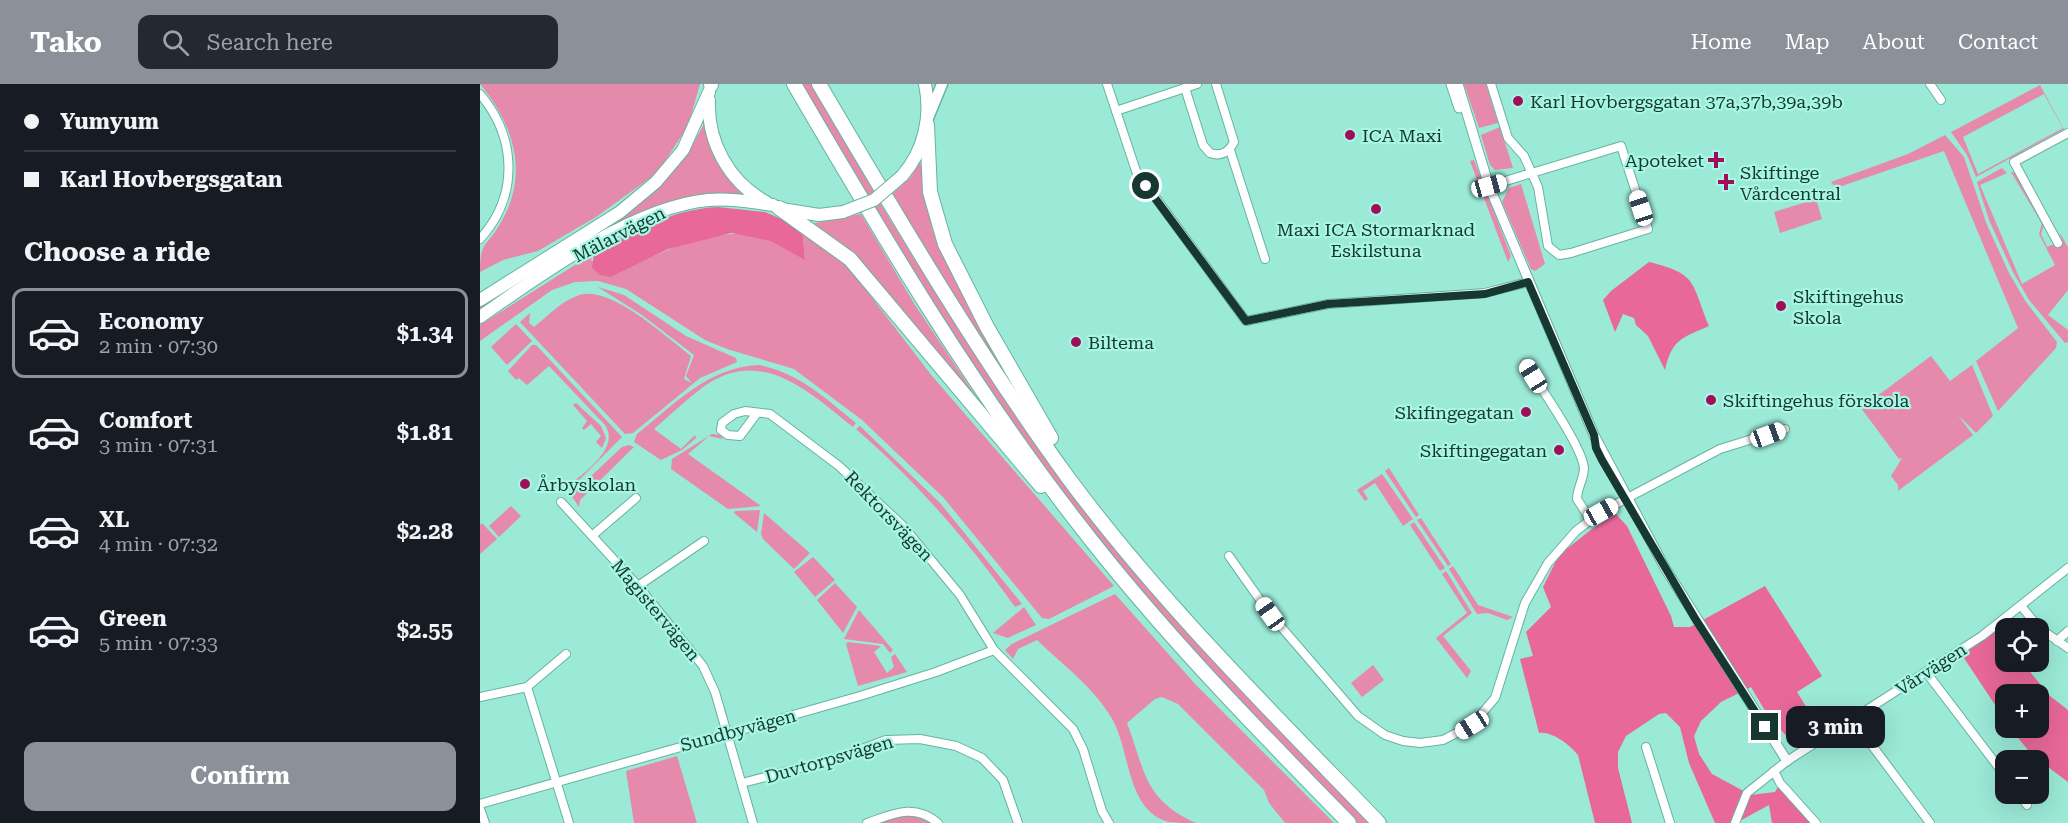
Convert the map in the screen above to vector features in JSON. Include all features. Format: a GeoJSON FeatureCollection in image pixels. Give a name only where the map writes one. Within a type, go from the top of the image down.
{"type":"FeatureCollection","features":[{"type":"Feature","properties":{"kind":"highway"},"geometry":{"type":"LineString","coordinates":[[794,84],[943,335],[1005,426],[1078,524],[1204,674],[1349,823]]}},
{"type":"Feature","properties":{"kind":"highway"},"geometry":{"type":"LineString","coordinates":[[819,84],[957,315],[1070,480],[1200,636],[1379,823]]}},
{"type":"Feature","properties":{"kind":"highway"},"geometry":{"type":"LineString","coordinates":[[927,122],[930,192],[935,217],[945,244],[987,327],[1066,462],[1070,480]]}},
{"type":"Feature","properties":{"kind":"highway"},"geometry":{"type":"LineString","coordinates":[[776,207],[836,247],[853,263],[1020,464],[1078,524]]}},
{"type":"Feature","properties":{"kind":"main road"},"geometry":{"type":"LineString","coordinates":[[925,84],[927,122]]}},
{"type":"Feature","properties":{"kind":"main road"},"geometry":{"type":"LineString","coordinates":[[927,122],[942,84]]}},
{"type":"Feature","properties":{"kind":"main road"},"geometry":{"type":"LineString","coordinates":[[710,86],[708,110],[713,137],[721,157],[745,187],[776,207]]}},
{"type":"Feature","properties":{"kind":"main road","name":"Mälarvägen"},"geometry":{"type":"LineString","coordinates":[[480,300],[620,212],[656,182],[683,150],[710,86]]}},
{"type":"Feature","properties":{"kind":"main road","name":"Mälarvägen"},"geometry":{"type":"LineString","coordinates":[[480,317],[576,255],[660,211],[710,200],[776,207],[819,215],[843,212],[874,200],[902,176],[920,148],[927,122]]}},
{"type":"Feature","properties":{"kind":"street"},"geometry":{"type":"LineString","coordinates":[[1107,84],[1136,171],[1246,321],[1328,304],[1485,294],[1528,282]]}},
{"type":"Feature","properties":{"kind":"street"},"geometry":{"type":"LineString","coordinates":[[1116,111],[1197,84]]}},
{"type":"Feature","properties":{"kind":"street"},"geometry":{"type":"LineString","coordinates":[[1216,84],[1234,142],[1230,150],[1265,259]]}},
{"type":"Feature","properties":{"kind":"street"},"geometry":{"type":"LineString","coordinates":[[1451,84],[1479,169],[1489,186]]}},
{"type":"Feature","properties":{"kind":"street"},"geometry":{"type":"LineString","coordinates":[[1458,84],[1489,186],[1594,435],[1596,448],[1614,483],[1626,498],[1696,620],[1787,761]]}},
{"type":"Feature","properties":{"kind":"street"},"geometry":{"type":"LineString","coordinates":[[1489,186],[1533,174],[1622,146],[1648,229],[1559,255],[1548,246],[1538,187],[1533,174],[1521,152],[1508,138],[1491,84]]}},
{"type":"Feature","properties":{"kind":"street"},"geometry":{"type":"LineString","coordinates":[[1930,84],[1941,100]]}},
{"type":"Feature","properties":{"kind":"street"},"geometry":{"type":"LineString","coordinates":[[1185,88],[1206,149],[1215,155],[1230,150]]}},
{"type":"Feature","properties":{"kind":"street"},"geometry":{"type":"LineString","coordinates":[[480,94],[499,123],[509,153],[510,166],[503,204],[494,223],[480,239]]}},
{"type":"Feature","properties":{"kind":"street"},"geometry":{"type":"LineString","coordinates":[[2058,243],[2014,162],[2068,133]]}},
{"type":"Feature","properties":{"kind":"street"},"geometry":{"type":"LineString","coordinates":[[1525,363],[1564,424],[1582,462],[1583,475],[1577,500],[1590,519]]}},
{"type":"Feature","properties":{"kind":"street"},"geometry":{"type":"LineString","coordinates":[[757,412],[740,436],[728,435],[721,430],[722,423],[734,414],[757,412]]}},
{"type":"Feature","properties":{"kind":"street","name":"Rektorsvägen"},"geometry":{"type":"LineString","coordinates":[[757,412],[770,414],[784,422],[877,500],[903,526],[960,595],[994,650],[1073,729],[1083,749],[1102,811],[1109,823]]}},
{"type":"Feature","properties":{"kind":"street"},"geometry":{"type":"LineString","coordinates":[[1229,556],[1270,614],[1358,716],[1385,735],[1403,741],[1420,743],[1443,740],[1461,732],[1488,708],[1503,677],[1516,627],[1533,586],[1558,550],[1590,519],[1720,449],[1785,429]]}},
{"type":"Feature","properties":{"kind":"street"},"geometry":{"type":"LineString","coordinates":[[592,535],[636,498]]}},
{"type":"Feature","properties":{"kind":"street","name":"Magistervägen"},"geometry":{"type":"LineString","coordinates":[[561,502],[638,586],[703,666],[715,692],[753,823]]}},
{"type":"Feature","properties":{"kind":"street"},"geometry":{"type":"LineString","coordinates":[[638,586],[704,541]]}},
{"type":"Feature","properties":{"kind":"street","name":"Vårvägen"},"geometry":{"type":"LineString","coordinates":[[1735,823],[1747,793],[1787,761],[2022,607],[2068,568]]}},
{"type":"Feature","properties":{"kind":"street"},"geometry":{"type":"LineString","coordinates":[[2022,607],[2039,628],[2068,648]]}},
{"type":"Feature","properties":{"kind":"street"},"geometry":{"type":"LineString","coordinates":[[2056,641],[2068,631]]}},
{"type":"Feature","properties":{"kind":"street","name":"Sundbyvägen"},"geometry":{"type":"LineString","coordinates":[[480,804],[860,696],[936,672],[994,650]]}},
{"type":"Feature","properties":{"kind":"street"},"geometry":{"type":"LineString","coordinates":[[480,697],[527,687],[566,654]]}},
{"type":"Feature","properties":{"kind":"street"},"geometry":{"type":"LineString","coordinates":[[1926,672],[1995,763]]}},
{"type":"Feature","properties":{"kind":"street"},"geometry":{"type":"LineString","coordinates":[[527,687],[569,823]]}},
{"type":"Feature","properties":{"kind":"street"},"geometry":{"type":"LineString","coordinates":[[1852,720],[1930,823]]}},
{"type":"Feature","properties":{"kind":"street","name":"Duvtorpsvägen"},"geometry":{"type":"LineString","coordinates":[[741,783],[838,758],[886,741],[920,740],[956,746],[982,758],[1003,780],[1018,823]]}},
{"type":"Feature","properties":{"kind":"street"},"geometry":{"type":"LineString","coordinates":[[1646,747],[1670,823]]}},
{"type":"Feature","properties":{"kind":"street"},"geometry":{"type":"LineString","coordinates":[[1774,771],[1780,783],[1816,823]]}},
{"type":"Feature","properties":{"kind":"street"},"geometry":{"type":"LineString","coordinates":[[480,810],[484,823]]}},
{"type":"Feature","properties":{"kind":"street"},"geometry":{"type":"LineString","coordinates":[[867,823],[908,810],[928,815],[938,823]]}},
{"type":"Feature","properties":{"kind":"shaded area"},"geometry":{"type":"Polygon","coordinates":[[[480,84],[700,84],[688,126],[663,164],[650,178],[596,217],[538,251],[503,260],[480,272],[481,255],[485,245],[500,224],[509,205],[516,169],[514,151],[502,116],[480,84]]]}},
{"type":"Feature","properties":{"kind":"shaded area"},"geometry":{"type":"Polygon","coordinates":[[[800,84],[811,84],[874,192],[865,197],[800,84]]]}},
{"type":"Feature","properties":{"kind":"shaded area"},"geometry":{"type":"Polygon","coordinates":[[[1464,84],[1486,84],[1498,123],[1479,128],[1464,84]]]}},
{"type":"Feature","properties":{"kind":"shaded area"},"geometry":{"type":"Polygon","coordinates":[[[2040,85],[2064,129],[1976,177],[1967,155],[1951,132],[2040,85]],[[2044,94],[1963,137],[1978,174],[2063,128],[2044,94]]]}},
{"type":"Feature","properties":{"kind":"shaded area"},"geometry":{"type":"Polygon","coordinates":[[[705,122],[747,194],[685,197],[648,209],[610,228],[517,284],[480,310],[480,306],[649,197],[680,162],[694,143],[705,122]]]}},
{"type":"Feature","properties":{"kind":"shaded area"},"geometry":{"type":"Polygon","coordinates":[[[1500,127],[1513,168],[1495,170],[1490,165],[1481,135],[1500,127]]]}},
{"type":"Feature","properties":{"kind":"shaded area"},"geometry":{"type":"Polygon","coordinates":[[[1945,135],[1964,157],[1987,225],[2009,273],[2026,302],[2057,342],[2056,348],[1998,411],[1976,361],[2018,328],[1944,151],[1836,188],[1831,182],[1908,154],[1945,135]]]}},
{"type":"Feature","properties":{"kind":"shaded area"},"geometry":{"type":"Polygon","coordinates":[[[1474,160],[1511,256],[1508,262],[1470,161],[1474,160]]]}},
{"type":"Feature","properties":{"kind":"shaded area"},"geometry":{"type":"Polygon","coordinates":[[[920,161],[932,229],[944,257],[1017,394],[891,195],[910,178],[920,161]]]}},
{"type":"Feature","properties":{"kind":"shaded area"},"geometry":{"type":"Polygon","coordinates":[[[2002,168],[2007,173],[1980,185],[2022,284],[2055,265],[2039,234],[2042,224],[2011,172],[2016,173],[2044,224],[2041,234],[2047,247],[2062,241],[2060,233],[2068,247],[2068,290],[2048,315],[2068,330],[2068,342],[2065,343],[2029,300],[1989,220],[1977,182],[2002,168]]]}},
{"type":"Feature","properties":{"kind":"shaded area"},"geometry":{"type":"Polygon","coordinates":[[[1521,184],[1545,264],[1535,271],[1531,269],[1502,202],[1509,188],[1521,184]]]}},
{"type":"Feature","properties":{"kind":"shaded area"},"geometry":{"type":"Polygon","coordinates":[[[1816,199],[1822,219],[1780,233],[1774,212],[1816,199]]]}},
{"type":"Feature","properties":{"kind":"shaded area"},"geometry":{"type":"Polygon","coordinates":[[[880,203],[985,368],[1099,526],[1140,577],[1206,651],[1275,726],[1370,823],[1356,823],[1274,738],[1155,607],[1080,517],[998,406],[873,207],[880,203]]]}},
{"type":"Feature","properties":{"kind":"shaded area"},"geometry":{"type":"Polygon","coordinates":[[[718,207],[765,212],[802,228],[805,260],[771,241],[731,233],[668,249],[611,277],[600,275],[592,268],[594,253],[638,230],[685,212],[718,207]]]}},
{"type":"Feature","properties":{"kind":"shaded area"},"geometry":{"type":"Polygon","coordinates":[[[861,214],[915,305],[1003,437],[847,249],[811,224],[861,214]]]}},
{"type":"Feature","properties":{"kind":"shaded area"},"geometry":{"type":"Polygon","coordinates":[[[802,228],[843,260],[932,376],[1114,586],[1049,619],[1042,618],[943,497],[862,420],[794,369],[705,340],[626,289],[598,281],[575,282],[552,290],[480,341],[480,325],[594,253],[591,260],[611,277],[669,249],[710,236],[731,234],[752,235],[773,241],[805,259],[802,228]]]}},
{"type":"Feature","properties":{"kind":"shaded area"},"geometry":{"type":"Polygon","coordinates":[[[1649,262],[1677,271],[1691,282],[1709,326],[1685,337],[1675,346],[1665,370],[1648,336],[1636,325],[1634,318],[1623,314],[1615,332],[1603,300],[1611,291],[1649,262]]]}},
{"type":"Feature","properties":{"kind":"shaded area"},"geometry":{"type":"Polygon","coordinates":[[[598,287],[624,295],[686,336],[736,358],[737,362],[700,378],[633,433],[625,434],[520,322],[530,313],[529,323],[534,327],[560,305],[579,295],[592,294],[606,298],[638,315],[691,356],[684,379],[692,383],[686,376],[694,355],[642,315],[598,287]]]}},
{"type":"Feature","properties":{"kind":"shaded area"},"geometry":{"type":"Polygon","coordinates":[[[516,324],[532,341],[507,365],[491,347],[516,324]]]}},
{"type":"Feature","properties":{"kind":"shaded area"},"geometry":{"type":"Polygon","coordinates":[[[532,345],[536,345],[622,437],[568,491],[566,488],[590,468],[604,452],[609,434],[605,425],[549,366],[527,385],[519,378],[516,380],[508,371],[532,345]]]}},
{"type":"Feature","properties":{"kind":"shaded area"},"geometry":{"type":"Polygon","coordinates":[[[1931,356],[1950,381],[1972,365],[1993,416],[1976,433],[1958,415],[1973,435],[1898,491],[1898,485],[1891,476],[1902,458],[1899,459],[1861,408],[1931,356]]]}},
{"type":"Feature","properties":{"kind":"shaded area"},"geometry":{"type":"Polygon","coordinates":[[[758,365],[772,368],[810,387],[856,423],[853,427],[819,400],[783,378],[764,372],[745,371],[724,375],[703,387],[654,429],[681,449],[695,435],[696,438],[682,450],[661,460],[634,442],[637,434],[707,380],[740,368],[758,365]]]}},
{"type":"Feature","properties":{"kind":"shaded area"},"geometry":{"type":"Polygon","coordinates":[[[576,403],[601,426],[606,438],[602,448],[596,442],[601,436],[591,424],[584,430],[582,428],[587,421],[573,405],[576,403]]]}},
{"type":"Feature","properties":{"kind":"shaded area"},"geometry":{"type":"Polygon","coordinates":[[[860,426],[941,504],[1022,604],[1015,607],[941,513],[856,429],[860,426]]]}},
{"type":"Feature","properties":{"kind":"shaded area"},"geometry":{"type":"Polygon","coordinates":[[[712,434],[720,435],[723,439],[709,436],[688,454],[761,506],[728,509],[671,469],[672,459],[712,434]]]}},
{"type":"Feature","properties":{"kind":"shaded area"},"geometry":{"type":"Polygon","coordinates":[[[629,445],[634,447],[580,500],[579,507],[571,495],[622,447],[629,445]]]}},
{"type":"Feature","properties":{"kind":"shaded area"},"geometry":{"type":"Polygon","coordinates":[[[1389,468],[1419,515],[1416,517],[1385,471],[1389,468]]]}},
{"type":"Feature","properties":{"kind":"shaded area"},"geometry":{"type":"Polygon","coordinates":[[[1382,474],[1413,519],[1403,526],[1375,483],[1363,491],[1368,499],[1365,501],[1357,490],[1382,474]]]}},
{"type":"Feature","properties":{"kind":"shaded area"},"geometry":{"type":"Polygon","coordinates":[[[511,506],[521,516],[499,537],[489,526],[511,506]]]}},
{"type":"Feature","properties":{"kind":"shaded area"},"geometry":{"type":"Polygon","coordinates":[[[760,510],[757,532],[734,513],[735,511],[760,510]]]}},
{"type":"Feature","properties":{"kind":"shaded area"},"geometry":{"type":"Polygon","coordinates":[[[764,513],[810,553],[794,569],[763,539],[761,534],[764,513]]]}},
{"type":"Feature","properties":{"kind":"shaded area"},"geometry":{"type":"Polygon","coordinates":[[[1616,514],[1627,526],[1671,616],[1674,627],[1690,627],[1765,586],[1822,676],[1797,692],[1820,729],[1803,741],[1790,740],[1767,714],[1751,687],[1721,702],[1701,721],[1694,736],[1699,754],[1712,774],[1751,795],[1775,792],[1782,780],[1813,823],[1772,823],[1769,805],[1736,823],[1715,823],[1689,763],[1680,727],[1666,713],[1659,714],[1626,736],[1618,752],[1618,768],[1632,823],[1595,823],[1578,755],[1560,739],[1539,733],[1520,659],[1533,656],[1526,632],[1551,607],[1543,587],[1559,555],[1592,529],[1616,514]]]}},
{"type":"Feature","properties":{"kind":"shaded area"},"geometry":{"type":"Polygon","coordinates":[[[1421,518],[1451,564],[1448,566],[1417,520],[1421,518]]]}},
{"type":"Feature","properties":{"kind":"shaded area"},"geometry":{"type":"Polygon","coordinates":[[[1414,522],[1445,568],[1440,571],[1410,525],[1414,522]]]}},
{"type":"Feature","properties":{"kind":"shaded area"},"geometry":{"type":"Polygon","coordinates":[[[482,523],[497,539],[480,554],[480,525],[482,523]]]}},
{"type":"Feature","properties":{"kind":"shaded area"},"geometry":{"type":"Polygon","coordinates":[[[813,557],[835,580],[815,597],[794,572],[813,557]]]}},
{"type":"Feature","properties":{"kind":"shaded area"},"geometry":{"type":"Polygon","coordinates":[[[1453,566],[1478,605],[1513,617],[1507,620],[1488,613],[1477,614],[1449,569],[1453,566]]]}},
{"type":"Feature","properties":{"kind":"shaded area"},"geometry":{"type":"Polygon","coordinates":[[[1446,571],[1472,613],[1443,636],[1471,671],[1467,678],[1436,638],[1467,613],[1442,574],[1446,571]]]}},
{"type":"Feature","properties":{"kind":"shaded area"},"geometry":{"type":"Polygon","coordinates":[[[835,583],[857,607],[843,633],[817,600],[835,583]]]}},
{"type":"Feature","properties":{"kind":"shaded area"},"geometry":{"type":"Polygon","coordinates":[[[1115,594],[1196,685],[1334,823],[1285,823],[1269,803],[1264,790],[1178,704],[1162,697],[1155,699],[1127,723],[1143,770],[1156,794],[1179,814],[1196,823],[1168,822],[1154,815],[1144,805],[1136,792],[1117,730],[1104,706],[1077,676],[1037,640],[1018,649],[1013,659],[1005,650],[1012,644],[1115,594]]]}},
{"type":"Feature","properties":{"kind":"shaded area"},"geometry":{"type":"Polygon","coordinates":[[[1024,607],[1036,625],[1008,638],[993,633],[1024,607]]]}},
{"type":"Feature","properties":{"kind":"shaded area"},"geometry":{"type":"Polygon","coordinates":[[[859,610],[893,650],[890,653],[883,644],[844,639],[859,610]]]}},
{"type":"Feature","properties":{"kind":"shaded area"},"geometry":{"type":"Polygon","coordinates":[[[1995,629],[1995,672],[2030,672],[2040,684],[1995,684],[1995,705],[1960,652],[1995,629]]]}},
{"type":"Feature","properties":{"kind":"shaded area"},"geometry":{"type":"Polygon","coordinates":[[[848,642],[881,646],[874,652],[887,673],[894,667],[891,657],[895,654],[907,672],[858,686],[846,644],[848,642]]]}},
{"type":"Feature","properties":{"kind":"shaded area"},"geometry":{"type":"Polygon","coordinates":[[[1373,665],[1384,680],[1362,697],[1351,683],[1373,665]]]}},
{"type":"Feature","properties":{"kind":"shaded area"},"geometry":{"type":"Polygon","coordinates":[[[2049,695],[2068,710],[2068,782],[2049,768],[2049,750],[2028,750],[2018,738],[2049,738],[2049,695]]]}},
{"type":"Feature","properties":{"kind":"shaded area"},"geometry":{"type":"Polygon","coordinates":[[[677,756],[697,823],[634,823],[626,771],[677,756]]]}},
{"type":"Feature","properties":{"kind":"shaded area"},"geometry":{"type":"Polygon","coordinates":[[[899,815],[913,815],[932,823],[876,823],[899,815]]]}},
{"type":"Feature","properties":{"kind":"place","name":"Karl Hovbergsgatan 37a,37b,39a,39b"},"geometry":{"type":"Point","coordinates":[1518,101]}},
{"type":"Feature","properties":{"kind":"place","name":"ICA Maxi"},"geometry":{"type":"Point","coordinates":[1350,135]}},
{"type":"Feature","properties":{"kind":"place","name":"Apoteket"},"geometry":{"type":"Point","coordinates":[1716,160]}},
{"type":"Feature","properties":{"kind":"place","name":"Skiftinge Vårdcentral"},"geometry":{"type":"Point","coordinates":[1726,182]}},
{"type":"Feature","properties":{"kind":"place","name":"Maxi ICA Stormarknad Eskilstuna"},"geometry":{"type":"Point","coordinates":[1376,209]}},
{"type":"Feature","properties":{"kind":"place","name":"Skiftingehus Skola"},"geometry":{"type":"Point","coordinates":[1781,306]}},
{"type":"Feature","properties":{"kind":"place","name":"Biltema"},"geometry":{"type":"Point","coordinates":[1076,342]}},
{"type":"Feature","properties":{"kind":"place","name":"Skiftingehus förskola"},"geometry":{"type":"Point","coordinates":[1711,400]}},
{"type":"Feature","properties":{"kind":"place","name":"Skifingegatan"},"geometry":{"type":"Point","coordinates":[1526,412]}},
{"type":"Feature","properties":{"kind":"place","name":"Skiftingegatan"},"geometry":{"type":"Point","coordinates":[1559,450]}},
{"type":"Feature","properties":{"kind":"place","name":"Årbyskolan"},"geometry":{"type":"Point","coordinates":[525,484]}},
{"type":"Feature","properties":{"kind":"route"},"geometry":{"type":"LineString","coordinates":[[1146,186],[1246,321],[1328,304],[1485,294],[1528,282],[1594,435],[1596,448],[1614,483],[1626,498],[1696,620],[1765,727]]}}]}
